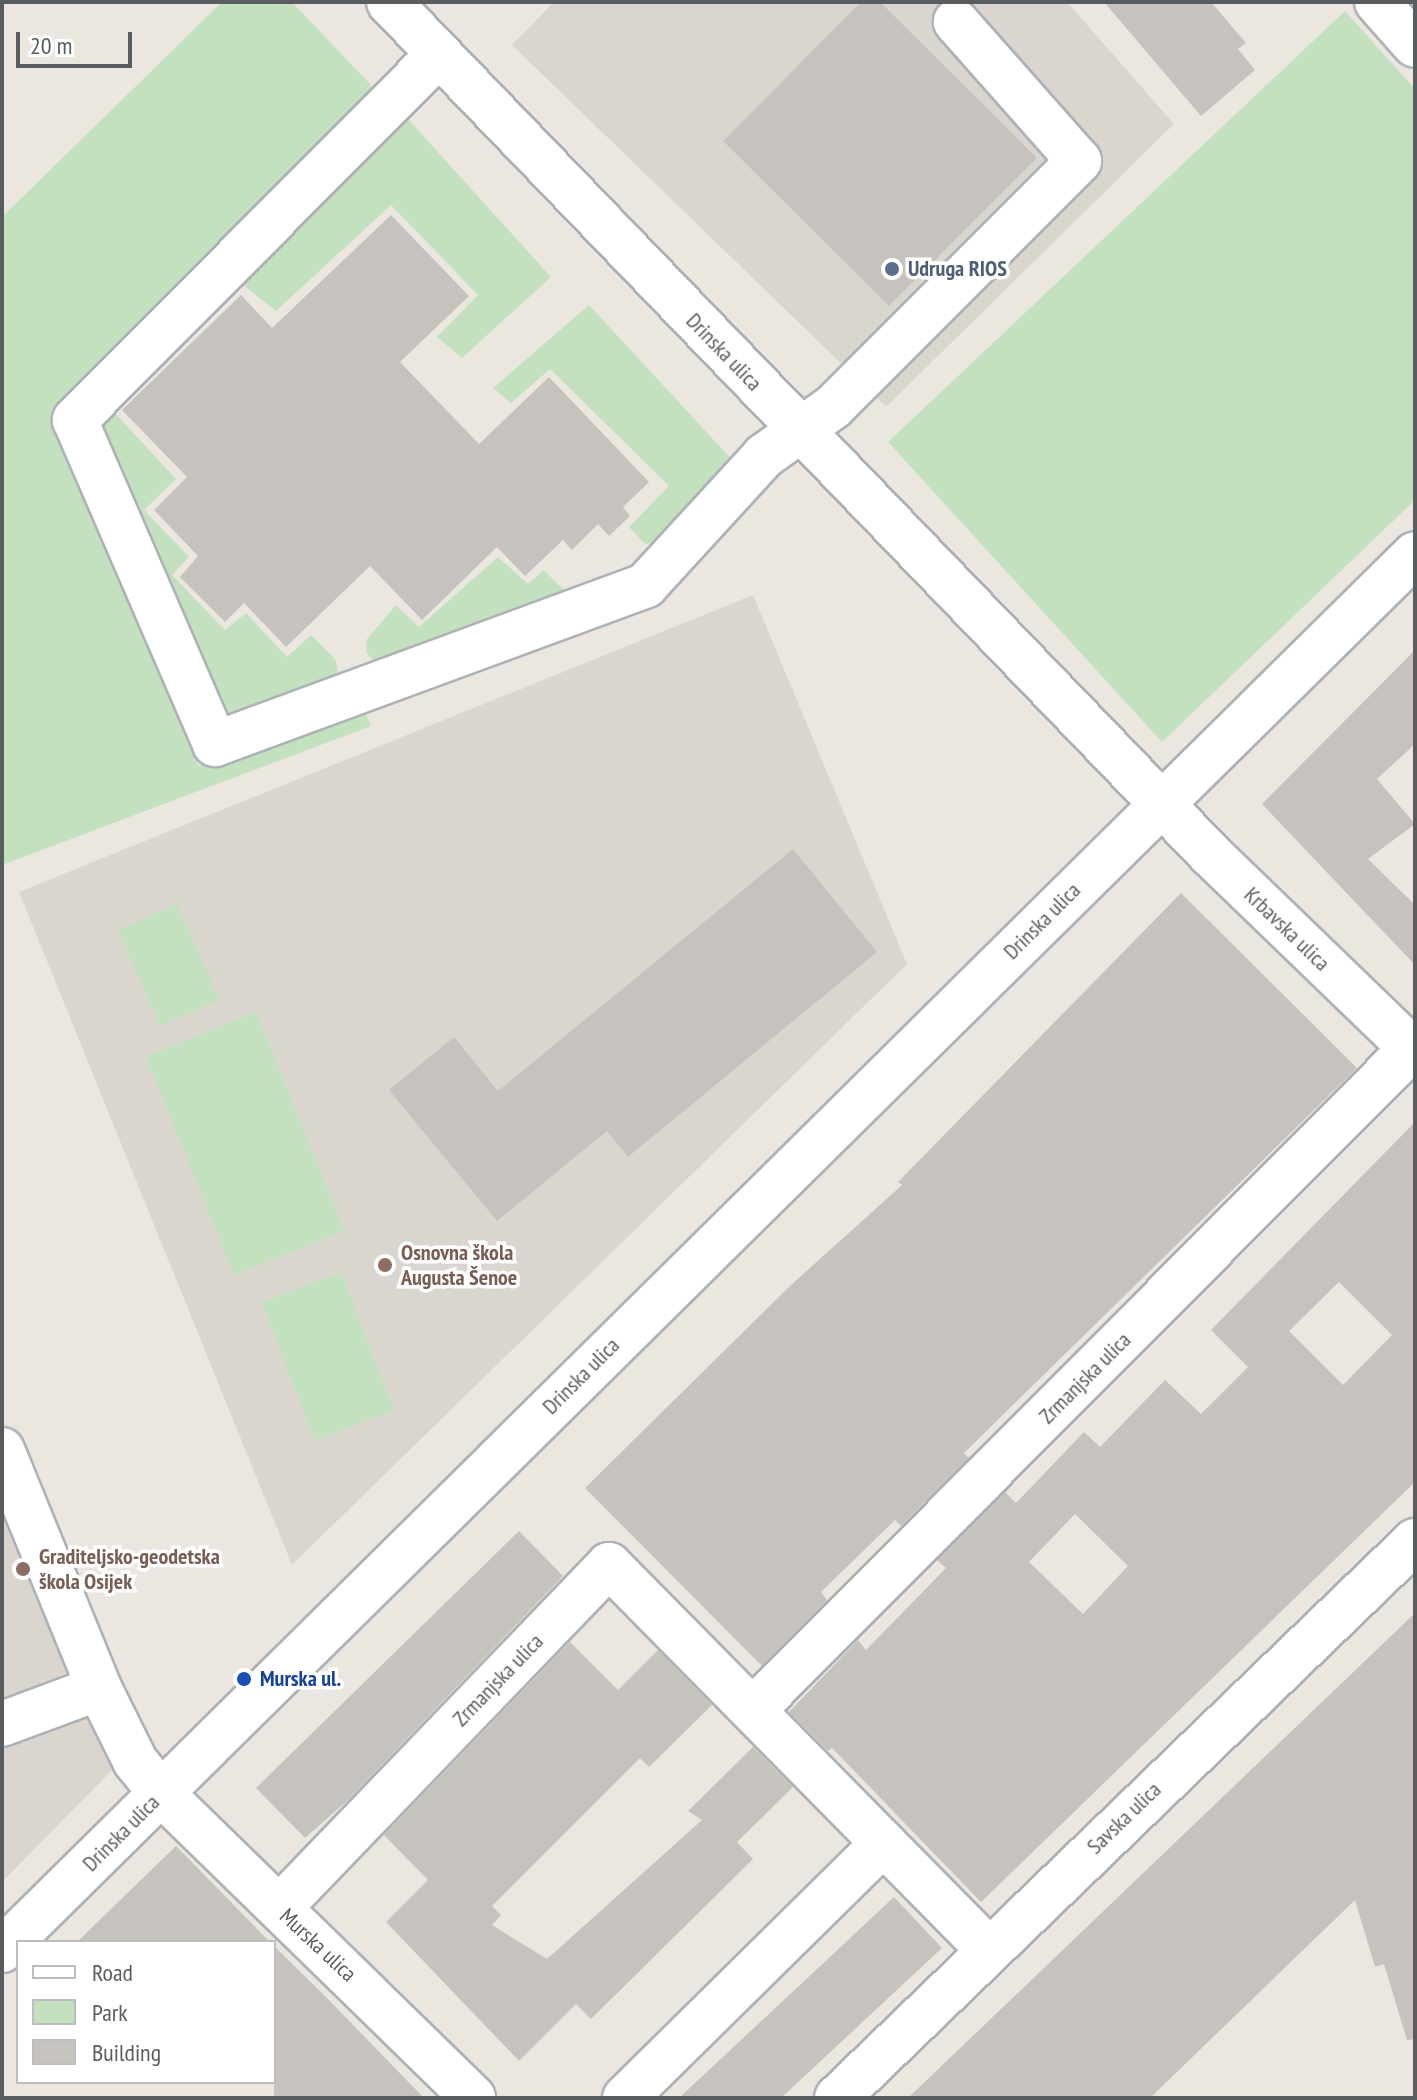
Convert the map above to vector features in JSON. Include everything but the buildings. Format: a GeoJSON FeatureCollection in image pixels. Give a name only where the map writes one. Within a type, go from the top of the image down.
{"type":"FeatureCollection","features":[{"type":"Feature","properties":{"kind":"street","name":"Drinska ulica"},"geometry":{"type":"LineString","coordinates":[[389,2],[1161,804]]}},
{"type":"Feature","properties":{"kind":"street"},"geometry":{"type":"LineString","coordinates":[[1377,2],[1415,45]]}},
{"type":"Feature","properties":{"kind":"street"},"geometry":{"type":"LineString","coordinates":[[438,55],[75,420],[215,744],[646,585],[764,456],[833,407],[1079,161],[956,22]]}},
{"type":"Feature","properties":{"kind":"street","name":"Drinska ulica"},"geometry":{"type":"LineString","coordinates":[[2,1950],[1415,554]]}},
{"type":"Feature","properties":{"kind":"street","name":"Krbavska ulica"},"geometry":{"type":"LineString","coordinates":[[1161,804],[1414,1048]]}},
{"type":"Feature","properties":{"kind":"street","name":"Zrmanjska ulica"},"geometry":{"type":"LineString","coordinates":[[754,1709],[1414,1048]]}},
{"type":"Feature","properties":{"kind":"street","name":"Murska ulica"},"geometry":{"type":"LineString","coordinates":[[2,1450],[99,1688],[135,1761],[161,1793],[473,2098]]}},
{"type":"Feature","properties":{"kind":"street","name":"Savska ulica"},"geometry":{"type":"LineString","coordinates":[[837,2098],[987,1948],[1415,1541]]}},
{"type":"Feature","properties":{"kind":"street","name":"Zrmanjska ulica"},"geometry":{"type":"LineString","coordinates":[[279,1908],[609,1565],[987,1948]]}},
{"type":"Feature","properties":{"kind":"street"},"geometry":{"type":"LineString","coordinates":[[2,1724],[99,1688]]}},
{"type":"Feature","properties":{"kind":"street"},"geometry":{"type":"LineString","coordinates":[[625,2098],[884,1843]]}},
{"type":"Feature","properties":{"kind":"shaded area"},"geometry":{"type":"Polygon","coordinates":[[[554,2],[1067,2],[1174,124],[886,407],[512,45],[554,2]]]}},
{"type":"Feature","properties":{"kind":"shaded area","name":"Osnovna škola Augusta Šenoe"},"geometry":{"type":"Polygon","coordinates":[[[753,595],[907,964],[292,1565],[19,892],[753,595]]]}},
{"type":"Feature","properties":{"kind":"shaded area","name":"Graditeljsko-geodetska škola Osijek"},"geometry":{"type":"Polygon","coordinates":[[[2,1464],[121,1761],[2,1882],[2,1464]]]}},
{"type":"Feature","properties":{"kind":"green space"},"geometry":{"type":"Polygon","coordinates":[[[222,2],[292,2],[388,103],[50,421],[198,766],[362,705],[371,726],[2,865],[2,217],[222,2]]]}},
{"type":"Feature","properties":{"kind":"green space"},"geometry":{"type":"Polygon","coordinates":[[[1345,11],[1415,89],[1415,500],[1162,742],[888,442],[1345,11]]]}},
{"type":"Feature","properties":{"kind":"green space"},"geometry":{"type":"Polygon","coordinates":[[[408,119],[551,277],[462,358],[437,337],[478,295],[391,205],[276,311],[237,280],[408,119]]]}},
{"type":"Feature","properties":{"kind":"green space"},"geometry":{"type":"Polygon","coordinates":[[[225,291],[231,298],[113,411],[176,479],[144,510],[189,557],[172,575],[225,630],[246,613],[287,657],[311,635],[335,659],[339,675],[251,717],[219,717],[83,420],[225,291]]]}},
{"type":"Feature","properties":{"kind":"green space"},"geometry":{"type":"Polygon","coordinates":[[[589,305],[749,478],[667,539],[645,544],[629,527],[669,486],[550,369],[511,403],[493,388],[589,305]]]}},
{"type":"Feature","properties":{"kind":"green space"},"geometry":{"type":"Polygon","coordinates":[[[498,557],[528,584],[544,570],[564,590],[544,611],[382,671],[366,652],[367,639],[396,605],[419,627],[498,557]]]}},
{"type":"Feature","properties":{"kind":"green space"},"geometry":{"type":"Polygon","coordinates":[[[177,904],[220,1000],[160,1026],[118,930],[177,904]]]}},
{"type":"Feature","properties":{"kind":"green space"},"geometry":{"type":"Polygon","coordinates":[[[256,1012],[344,1231],[234,1275],[146,1057],[256,1012]]]}},
{"type":"Feature","properties":{"kind":"green space"},"geometry":{"type":"Polygon","coordinates":[[[341,1272],[394,1410],[315,1441],[262,1302],[341,1272]]]}},
{"type":"Feature","properties":{"kind":"place","name":"Udruga RIOS"},"geometry":{"type":"Point","coordinates":[892,269]}},
{"type":"Feature","properties":{"kind":"place","name":"Osnovna škola Augusta Šenoe"},"geometry":{"type":"Point","coordinates":[385,1265]}},
{"type":"Feature","properties":{"kind":"place","name":"Graditeljsko-geodetska škola Osijek"},"geometry":{"type":"Point","coordinates":[23,1569]}},
{"type":"Feature","properties":{"kind":"place","name":"Murska ul."},"geometry":{"type":"Point","coordinates":[244,1679]}}]}
